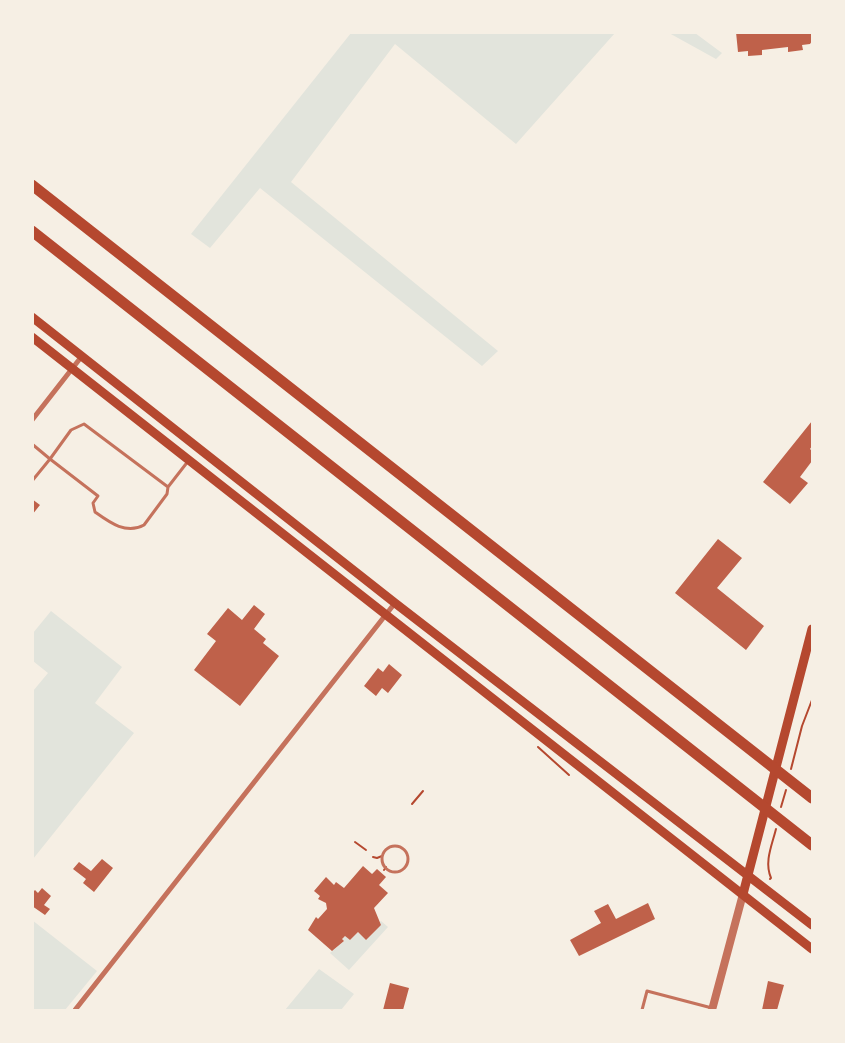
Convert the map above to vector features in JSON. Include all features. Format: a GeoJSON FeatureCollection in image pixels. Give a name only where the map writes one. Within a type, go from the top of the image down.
{"type":"FeatureCollection","features":[{"type":"Feature","properties":{"kind":"highway"},"geometry":{"type":"LineString","coordinates":[[32,185],[812,798]]}},
{"type":"Feature","properties":{"kind":"highway"},"geometry":{"type":"LineString","coordinates":[[32,231],[812,845]]}},
{"type":"Feature","properties":{"kind":"main road"},"geometry":{"type":"LineString","coordinates":[[32,317],[395,603],[812,925]]}},
{"type":"Feature","properties":{"kind":"main road"},"geometry":{"type":"LineString","coordinates":[[32,337],[812,949]]}},
{"type":"Feature","properties":{"kind":"main road"},"geometry":{"type":"LineString","coordinates":[[743,894],[812,629]]}},
{"type":"Feature","properties":{"kind":"street"},"geometry":{"type":"LineString","coordinates":[[32,420],[82,356]]}},
{"type":"Feature","properties":{"kind":"street"},"geometry":{"type":"LineString","coordinates":[[75,1010],[395,603]]}},
{"type":"Feature","properties":{"kind":"street"},"geometry":{"type":"LineString","coordinates":[[712,1009],[743,894]]}},
{"type":"Feature","properties":{"kind":"lane"},"geometry":{"type":"LineString","coordinates":[[32,481],[71,430],[84,424],[168,487]]}},
{"type":"Feature","properties":{"kind":"lane"},"geometry":{"type":"LineString","coordinates":[[32,444],[98,496],[93,504],[95,512],[114,526],[139,528],[144,525],[167,494],[168,487],[189,460]]}},
{"type":"Feature","properties":{"kind":"lane"},"geometry":{"type":"LineString","coordinates":[[396,846],[405,850],[408,859],[406,866],[398,872],[389,871],[382,864],[382,856],[386,849],[396,846]]}},
{"type":"Feature","properties":{"kind":"lane"},"geometry":{"type":"LineString","coordinates":[[642,1010],[648,991],[712,1009]]}},
{"type":"Feature","properties":{"kind":"path"},"geometry":{"type":"LineString","coordinates":[[789,777],[798,740],[812,700]]}},
{"type":"Feature","properties":{"kind":"path"},"geometry":{"type":"LineString","coordinates":[[780,813],[787,786]]}},
{"type":"Feature","properties":{"kind":"path"},"geometry":{"type":"LineString","coordinates":[[412,804],[423,791]]}},
{"type":"Feature","properties":{"kind":"path"},"geometry":{"type":"LineString","coordinates":[[770,879],[768,858],[777,822]]}},
{"type":"Feature","properties":{"kind":"path"},"geometry":{"type":"LineString","coordinates":[[355,842],[366,850]]}},
{"type":"Feature","properties":{"kind":"path"},"geometry":{"type":"LineString","coordinates":[[373,857],[382,856]]}},
{"type":"Feature","properties":{"kind":"shaded area"},"geometry":{"type":"Polygon","coordinates":[[[351,33],[615,33],[516,144],[395,44],[291,182],[498,351],[482,366],[260,188],[210,248],[191,234],[351,33]]]}},
{"type":"Feature","properties":{"kind":"shaded area"},"geometry":{"type":"Polygon","coordinates":[[[669,33],[695,33],[722,53],[716,59],[669,33]]]}},
{"type":"Feature","properties":{"kind":"shaded area"},"geometry":{"type":"Polygon","coordinates":[[[51,611],[122,667],[95,703],[134,733],[33,859],[33,691],[48,673],[33,661],[33,633],[51,611]]]}},
{"type":"Feature","properties":{"kind":"shaded area"},"geometry":{"type":"Polygon","coordinates":[[[32,920],[97,971],[65,1010],[33,1010],[32,920]]]}},
{"type":"Feature","properties":{"kind":"shaded area"},"geometry":{"type":"Polygon","coordinates":[[[381,921],[388,927],[349,970],[330,953],[344,941],[342,939],[345,936],[350,940],[358,932],[366,940],[380,925],[381,921]]]}},
{"type":"Feature","properties":{"kind":"shaded area"},"geometry":{"type":"Polygon","coordinates":[[[319,969],[354,994],[341,1010],[285,1010],[319,969]]]}},
{"type":"Feature","properties":{"kind":"building"},"geometry":{"type":"Polygon","coordinates":[[[736,32],[812,32],[812,41],[810,44],[802,45],[803,50],[788,52],[788,47],[762,50],[762,55],[748,56],[748,51],[738,52],[736,32]]]}},
{"type":"Feature","properties":{"kind":"building"},"geometry":{"type":"Polygon","coordinates":[[[812,421],[812,446],[810,449],[812,451],[812,461],[800,477],[808,483],[790,504],[763,482],[812,421]]]}},
{"type":"Feature","properties":{"kind":"building"},"geometry":{"type":"Polygon","coordinates":[[[32,499],[40,505],[32,515],[32,499]]]}},
{"type":"Feature","properties":{"kind":"building"},"geometry":{"type":"Polygon","coordinates":[[[718,539],[742,558],[717,588],[764,626],[746,650],[675,593],[718,539]]]}},
{"type":"Feature","properties":{"kind":"building"},"geometry":{"type":"Polygon","coordinates":[[[254,605],[265,614],[254,629],[266,639],[263,643],[279,656],[240,706],[194,670],[216,641],[207,634],[228,608],[242,620],[254,605]]]}},
{"type":"Feature","properties":{"kind":"building"},"geometry":{"type":"Polygon","coordinates":[[[389,664],[402,675],[388,693],[382,688],[376,696],[364,686],[378,668],[383,672],[389,664]]]}},
{"type":"Feature","properties":{"kind":"building"},"geometry":{"type":"Polygon","coordinates":[[[102,859],[113,868],[94,892],[83,883],[86,879],[73,869],[79,862],[91,871],[102,859]]]}},
{"type":"Feature","properties":{"kind":"building"},"geometry":{"type":"Polygon","coordinates":[[[363,866],[372,874],[377,869],[386,877],[379,885],[388,893],[374,908],[381,925],[366,940],[358,932],[350,940],[345,936],[342,939],[344,941],[332,951],[308,930],[316,917],[318,919],[327,909],[326,903],[318,899],[320,896],[314,891],[326,877],[334,885],[336,882],[344,888],[363,866]]]}},
{"type":"Feature","properties":{"kind":"building"},"geometry":{"type":"Polygon","coordinates":[[[42,888],[51,896],[44,905],[50,909],[45,915],[32,906],[32,893],[35,890],[38,893],[42,888]]]}},
{"type":"Feature","properties":{"kind":"building"},"geometry":{"type":"Polygon","coordinates":[[[648,903],[655,919],[579,956],[570,940],[601,923],[594,911],[608,904],[616,919],[648,903]]]}},
{"type":"Feature","properties":{"kind":"building"},"geometry":{"type":"Polygon","coordinates":[[[768,981],[784,985],[777,1010],[762,1010],[768,981]]]}},
{"type":"Feature","properties":{"kind":"building"},"geometry":{"type":"Polygon","coordinates":[[[390,983],[409,988],[403,1010],[383,1010],[390,983]]]}}]}
